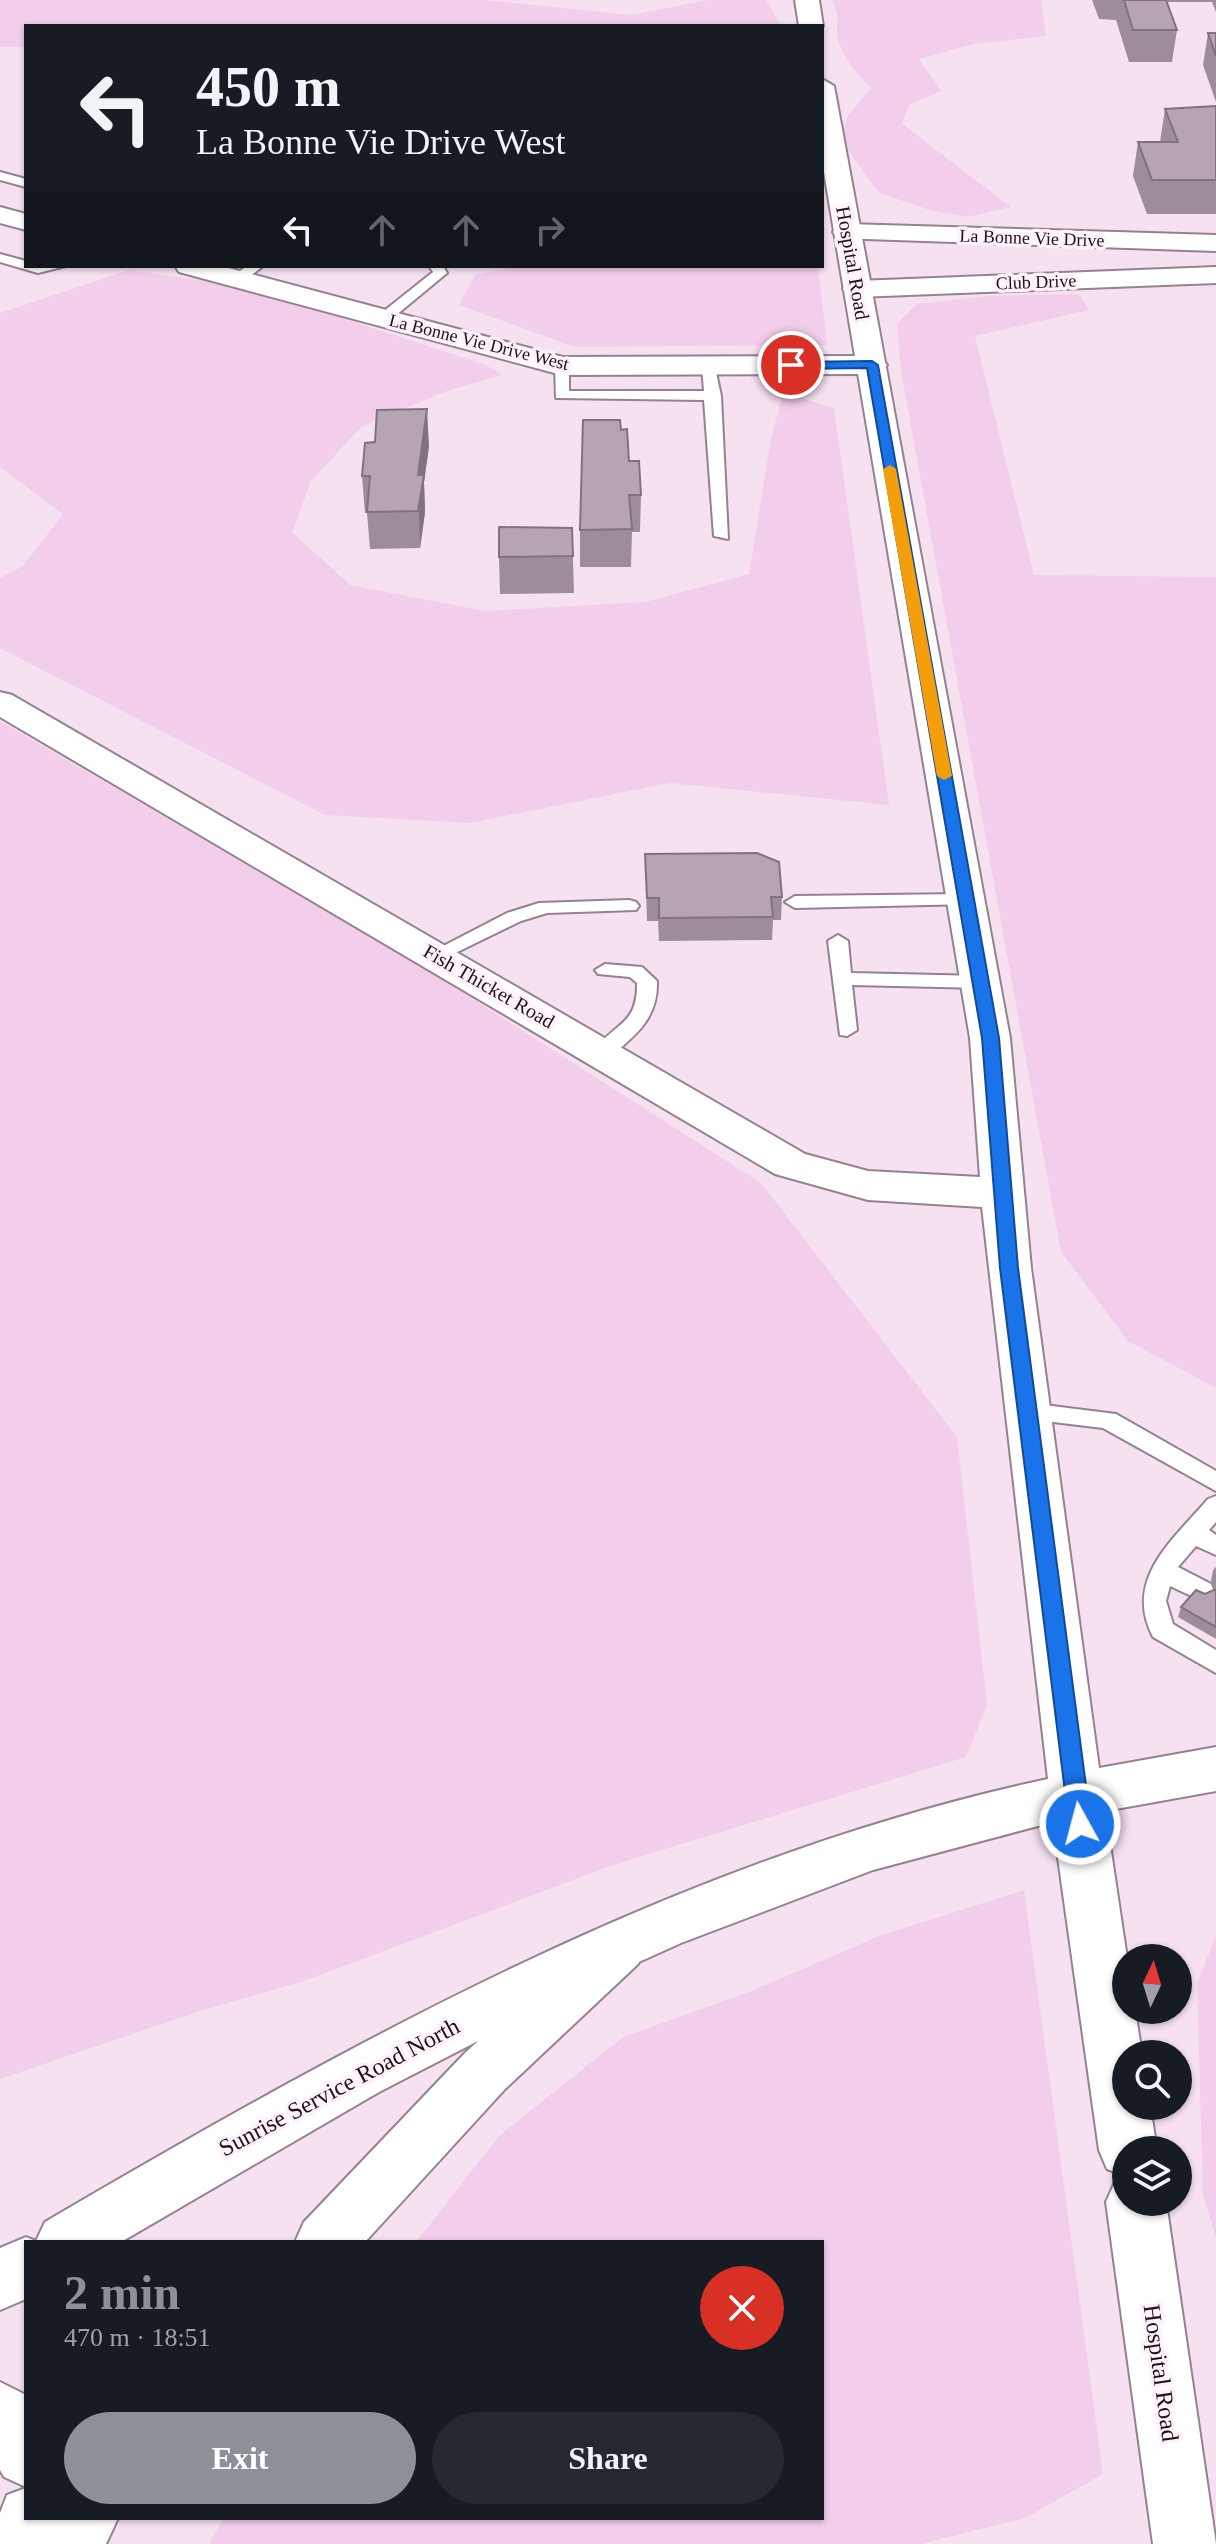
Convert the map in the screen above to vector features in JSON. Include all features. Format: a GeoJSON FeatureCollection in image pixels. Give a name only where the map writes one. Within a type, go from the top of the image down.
{"type":"FeatureCollection","features":[{"type":"Feature","properties":{"kind":"main road"},"geometry":{"type":"LineString","coordinates":[[807,0],[811,24]]}},
{"type":"Feature","properties":{"kind":"main road","name":"Hospital Road"},"geometry":{"type":"LineString","coordinates":[[824,98],[982,982],[990,1038],[1002,1192],[1028,1412],[1077,1796],[1126,2136]]}},
{"type":"Feature","properties":{"kind":"main road"},"geometry":{"type":"LineString","coordinates":[[0,215],[24,221]]}},
{"type":"Feature","properties":{"kind":"main road","name":"La Bonne Vie Drive"},"geometry":{"type":"LineString","coordinates":[[847,232],[1216,243]]}},
{"type":"Feature","properties":{"kind":"main road","name":"La Bonne Vie Drive West"},"geometry":{"type":"LineString","coordinates":[[208,268],[247,272],[384,318],[562,366],[872,365]]}},
{"type":"Feature","properties":{"kind":"main road","name":"Club Drive"},"geometry":{"type":"LineString","coordinates":[[857,289],[1216,275]]}},
{"type":"Feature","properties":{"kind":"main road","name":"Fish Thicket Road"},"geometry":{"type":"LineString","coordinates":[[0,702],[603,1052],[756,1145],[829,1179],[901,1190],[1002,1192]]}},
{"type":"Feature","properties":{"kind":"main road","name":"Sunrise Service Road North"},"geometry":{"type":"LineString","coordinates":[[69,2240],[382,2059],[619,1947],[777,1881],[873,1847],[977,1817],[1216,1769]]}},
{"type":"Feature","properties":{"kind":"main road"},"geometry":{"type":"LineString","coordinates":[[327,2240],[485,2071],[619,1947]]}},
{"type":"Feature","properties":{"kind":"main road","name":"Hospital Road"},"geometry":{"type":"LineString","coordinates":[[1138,2216],[1185,2544]]}},
{"type":"Feature","properties":{"kind":"main road"},"geometry":{"type":"LineString","coordinates":[[0,2281],[24,2267]]}},
{"type":"Feature","properties":{"kind":"main road"},"geometry":{"type":"LineString","coordinates":[[0,2413],[11,2424],[24,2451]]}},
{"type":"Feature","properties":{"kind":"main road"},"geometry":{"type":"LineString","coordinates":[[26,2544],[30,2520]]}},
{"type":"Feature","properties":{"kind":"main road"},"geometry":{"type":"LineString","coordinates":[[61,2544],[84,2520]]}},
{"type":"Feature","properties":{"kind":"lane"},"geometry":{"type":"LineString","coordinates":[[0,176],[24,182]]}},
{"type":"Feature","properties":{"kind":"lane"},"geometry":{"type":"LineString","coordinates":[[0,258],[24,265]]}},
{"type":"Feature","properties":{"kind":"lane"},"geometry":{"type":"LineString","coordinates":[[384,318],[440,273],[437,268]]}},
{"type":"Feature","properties":{"kind":"lane"},"geometry":{"type":"LineString","coordinates":[[562,366],[561,395],[714,396]]}},
{"type":"Feature","properties":{"kind":"lane"},"geometry":{"type":"LineString","coordinates":[[709,366],[714,396],[722,536]]}},
{"type":"Feature","properties":{"kind":"lane"},"geometry":{"type":"LineString","coordinates":[[795,902],[966,900]]}},
{"type":"Feature","properties":{"kind":"lane"},"geometry":{"type":"LineString","coordinates":[[436,955],[514,917],[546,907],[629,906]]}},
{"type":"Feature","properties":{"kind":"lane"},"geometry":{"type":"LineString","coordinates":[[838,941],[847,1030]]}},
{"type":"Feature","properties":{"kind":"lane"},"geometry":{"type":"LineString","coordinates":[[603,1052],[644,1017],[649,1002],[647,981],[635,971],[605,970]]}},
{"type":"Feature","properties":{"kind":"lane"},"geometry":{"type":"LineString","coordinates":[[841,979],[982,982]]}},
{"type":"Feature","properties":{"kind":"lane"},"geometry":{"type":"LineString","coordinates":[[1028,1412],[1108,1420],[1216,1482]]}},
{"type":"Feature","properties":{"kind":"lane"},"geometry":{"type":"LineString","coordinates":[[1216,1505],[1162,1570],[1154,1601],[1162,1630],[1216,1663]]}},
{"type":"Feature","properties":{"kind":"lane"},"geometry":{"type":"LineString","coordinates":[[1193,1533],[1216,1546]]}},
{"type":"Feature","properties":{"kind":"lane"},"geometry":{"type":"LineString","coordinates":[[1162,1570],[1202,1591]]}},
{"type":"Feature","properties":{"kind":"shaded area"},"geometry":{"type":"Polygon","coordinates":[[[0,0],[485,0],[631,15],[708,0],[766,0],[780,24],[24,24],[24,47],[0,47],[0,0]]]}},
{"type":"Feature","properties":{"kind":"shaded area"},"geometry":{"type":"Polygon","coordinates":[[[832,0],[1041,0],[1046,36],[974,44],[919,59],[941,91],[909,105],[902,124],[1011,207],[968,217],[933,211],[879,193],[839,138],[848,116],[871,88],[840,47],[837,13],[832,0]]]}},
{"type":"Feature","properties":{"kind":"shaded area"},"geometry":{"type":"Polygon","coordinates":[[[508,268],[818,268],[827,345],[575,347],[459,305],[475,275],[508,268]]]}},
{"type":"Feature","properties":{"kind":"shaded area"},"geometry":{"type":"Polygon","coordinates":[[[129,270],[247,287],[486,365],[502,375],[447,391],[362,426],[311,481],[292,532],[350,585],[485,611],[645,602],[749,574],[771,439],[783,393],[834,408],[889,805],[670,783],[470,823],[325,815],[0,648],[0,578],[23,566],[63,514],[0,467],[0,313],[129,270]]]}},
{"type":"Feature","properties":{"kind":"shaded area"},"geometry":{"type":"Polygon","coordinates":[[[1079,294],[1089,310],[975,336],[1034,575],[1216,577],[1216,1388],[1128,1341],[1061,1252],[901,371],[897,324],[917,304],[987,296],[1079,294]]]}},
{"type":"Feature","properties":{"kind":"shaded area"},"geometry":{"type":"Polygon","coordinates":[[[0,721],[442,979],[761,1183],[957,1437],[987,1705],[966,1757],[613,1865],[304,1981],[203,2010],[0,2079],[0,721]]]}},
{"type":"Feature","properties":{"kind":"shaded area"},"geometry":{"type":"Polygon","coordinates":[[[1024,1890],[1103,2474],[1025,2518],[920,2544],[209,2544],[223,2520],[824,2520],[824,2240],[418,2240],[499,2136],[623,2037],[749,1992],[879,1936],[1024,1890]]]}},
{"type":"Feature","properties":{"kind":"shaded area"},"geometry":{"type":"Polygon","coordinates":[[[1216,1936],[1216,2237],[1203,2195],[1197,1983],[1216,1936]]]}},
{"type":"Feature","properties":{"kind":"building"},"geometry":{"type":"Polygon","coordinates":[[[1124,0],[1166,0],[1177,30],[1133,30],[1124,0]]]}},
{"type":"Feature","properties":{"kind":"building"},"geometry":{"type":"Polygon","coordinates":[[[1208,33],[1216,33],[1216,56],[1208,33]]]}},
{"type":"Feature","properties":{"kind":"building"},"geometry":{"type":"Polygon","coordinates":[[[1216,106],[1216,180],[1152,180],[1138,142],[1178,142],[1165,109],[1216,106]]]}},
{"type":"Feature","properties":{"kind":"building"},"geometry":{"type":"Polygon","coordinates":[[[427,409],[418,475],[424,475],[418,511],[367,512],[370,476],[362,476],[365,443],[375,442],[377,410],[427,409]]]}},
{"type":"Feature","properties":{"kind":"building"},"geometry":{"type":"Polygon","coordinates":[[[583,420],[620,420],[621,430],[627,429],[629,461],[639,461],[641,495],[629,495],[632,529],[580,530],[583,420]]]}},
{"type":"Feature","properties":{"kind":"building"},"geometry":{"type":"Polygon","coordinates":[[[499,527],[572,528],[573,556],[499,557],[499,527]]]}},
{"type":"Feature","properties":{"kind":"building"},"geometry":{"type":"Polygon","coordinates":[[[757,853],[779,862],[782,897],[771,897],[773,917],[659,918],[659,898],[647,898],[645,854],[757,853]]]}},
{"type":"Feature","properties":{"kind":"building"},"geometry":{"type":"Polygon","coordinates":[[[1216,1589],[1216,1627],[1181,1607],[1196,1590],[1205,1594],[1216,1589]]]}},
{"type":"Feature","properties":{"kind":"slow traffic"},"geometry":{"type":"LineString","coordinates":[[890,469],[944,776]]}},
{"type":"Feature","properties":{"kind":"route"},"geometry":{"type":"LineString","coordinates":[[791,365],[872,365],[990,1038],[1009,1268],[1080,1824]]}}]}
